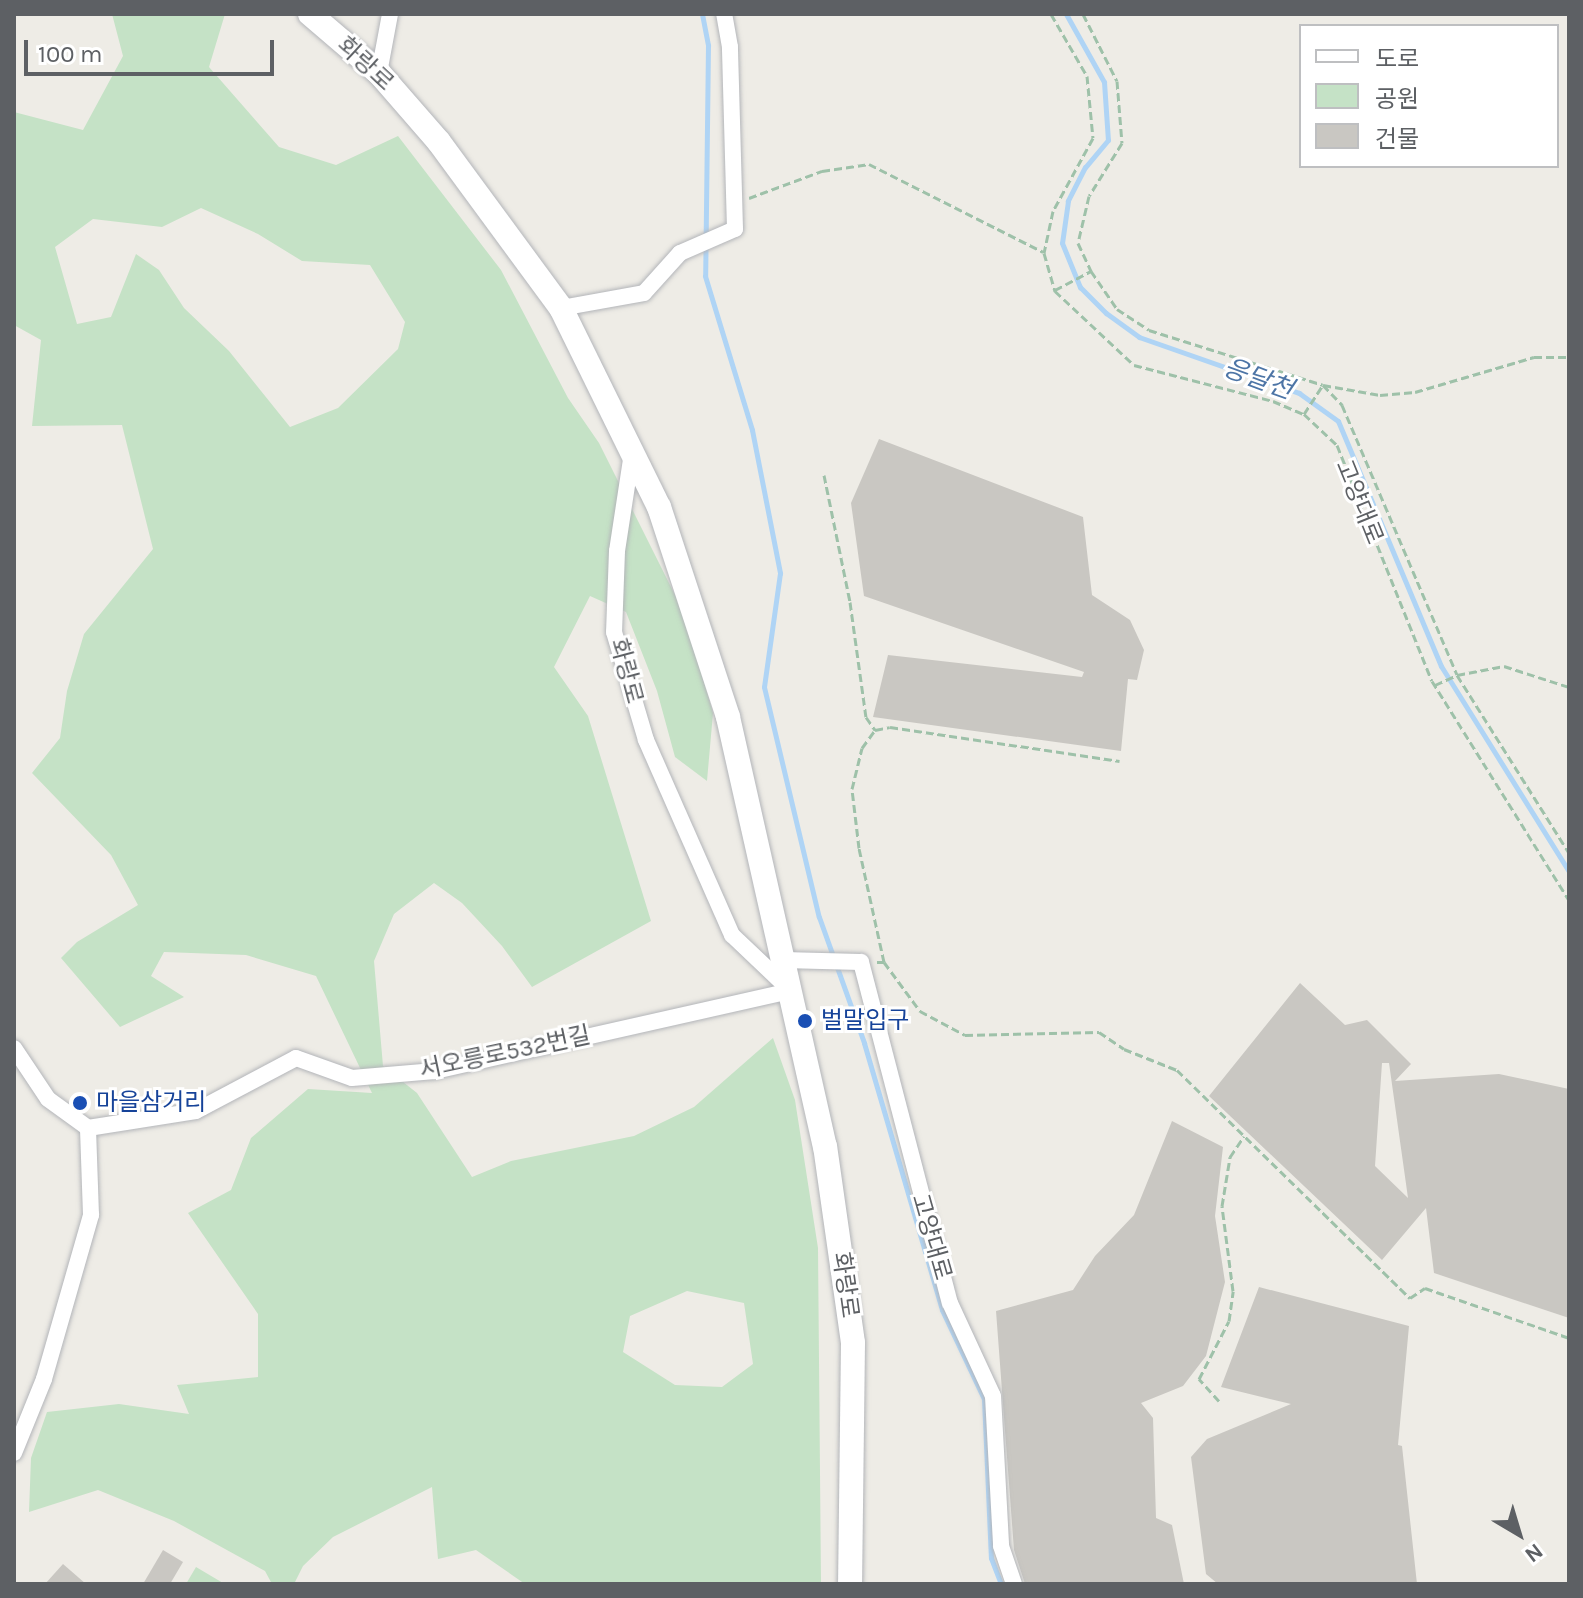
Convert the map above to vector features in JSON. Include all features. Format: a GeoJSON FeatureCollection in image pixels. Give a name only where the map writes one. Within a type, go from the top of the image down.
{"type":"FeatureCollection","features":[{"type":"Feature","properties":{"kind":"main road","name":"화랑로"},"geometry":{"type":"LineString","coordinates":[[310,14],[379,73],[439,142],[561,308],[659,507],[728,717],[825,1146],[853,1343],[850,1584]]}},
{"type":"Feature","properties":{"kind":"street"},"geometry":{"type":"LineString","coordinates":[[379,73],[390,14]]}},
{"type":"Feature","properties":{"kind":"street"},"geometry":{"type":"LineString","coordinates":[[561,308],[644,293],[680,253],[735,229],[730,47],[724,14]]}},
{"type":"Feature","properties":{"kind":"street","name":"화랑로"},"geometry":{"type":"LineString","coordinates":[[632,452],[617,551],[614,632],[646,740],[732,935],[790,991]]}},
{"type":"Feature","properties":{"kind":"street"},"geometry":{"type":"LineString","coordinates":[[783,960],[861,962]]}},
{"type":"Feature","properties":{"kind":"street","name":"고양대로"},"geometry":{"type":"LineString","coordinates":[[861,962],[950,1303],[993,1396],[1001,1546],[1014,1584]]}},
{"type":"Feature","properties":{"kind":"street","name":"서오릉로532번길"},"geometry":{"type":"LineString","coordinates":[[88,1128],[196,1111],[296,1058],[352,1078],[435,1071],[790,991]]}},
{"type":"Feature","properties":{"kind":"street"},"geometry":{"type":"LineString","coordinates":[[14,1048],[48,1099],[88,1128],[91,1215],[44,1379],[14,1453]]}},
{"type":"Feature","properties":{"kind":"path"},"geometry":{"type":"LineString","coordinates":[[1051,14],[1087,76],[1093,138],[1053,211],[1044,253],[1055,291],[1091,271]]}},
{"type":"Feature","properties":{"kind":"path"},"geometry":{"type":"LineString","coordinates":[[1083,14],[1117,81],[1122,143],[1089,196],[1078,243],[1091,271],[1117,309],[1149,330],[1323,385],[1380,395],[1415,392],[1534,357],[1569,357]]}},
{"type":"Feature","properties":{"kind":"path"},"geometry":{"type":"LineString","coordinates":[[734,204],[822,171],[869,164],[1044,253]]}},
{"type":"Feature","properties":{"kind":"path","name":"고양대로"},"geometry":{"type":"LineString","coordinates":[[1055,291],[1134,365],[1273,401],[1305,413],[1337,445],[1436,685],[1569,900]]}},
{"type":"Feature","properties":{"kind":"path"},"geometry":{"type":"LineString","coordinates":[[1305,413],[1323,385]]}},
{"type":"Feature","properties":{"kind":"path","name":"고양대로"},"geometry":{"type":"LineString","coordinates":[[1323,385],[1342,405],[1457,675],[1569,853]]}},
{"type":"Feature","properties":{"kind":"path"},"geometry":{"type":"LineString","coordinates":[[824,475],[850,602],[866,717],[875,730]]}},
{"type":"Feature","properties":{"kind":"path"},"geometry":{"type":"LineString","coordinates":[[1436,685],[1457,675],[1504,666],[1569,687]]}},
{"type":"Feature","properties":{"kind":"path"},"geometry":{"type":"LineString","coordinates":[[1120,761],[890,727],[875,730],[862,748],[852,789],[859,848],[884,962],[920,1011],[965,1035],[1099,1032],[1124,1049],[1177,1070],[1410,1298],[1425,1288],[1569,1338]]}},
{"type":"Feature","properties":{"kind":"path"},"geometry":{"type":"LineString","coordinates":[[861,962],[884,962]]}},
{"type":"Feature","properties":{"kind":"path"},"geometry":{"type":"LineString","coordinates":[[1219,1401],[1199,1379],[1229,1321],[1233,1291],[1222,1206],[1230,1157],[1244,1136]]}},
{"type":"Feature","properties":{"kind":"green space"},"geometry":{"type":"Polygon","coordinates":[[[112,14],[225,14],[209,67],[279,147],[336,165],[398,136],[501,270],[568,398],[599,443],[684,613],[713,713],[707,781],[675,757],[657,691],[626,612],[590,596],[554,667],[588,716],[651,921],[532,987],[502,946],[462,903],[434,883],[394,914],[374,961],[383,1066],[417,1093],[472,1177],[511,1161],[634,1136],[694,1107],[773,1038],[795,1100],[818,1248],[821,1584],[525,1584],[476,1550],[438,1559],[432,1487],[333,1537],[303,1566],[294,1584],[272,1584],[265,1571],[174,1521],[98,1490],[29,1512],[31,1458],[47,1412],[119,1404],[189,1414],[177,1385],[258,1377],[258,1314],[188,1213],[231,1190],[251,1138],[308,1089],[372,1093],[316,976],[246,955],[164,952],[151,976],[184,997],[120,1027],[61,958],[77,942],[138,905],[111,855],[32,773],[60,738],[67,691],[84,634],[153,549],[122,425],[32,426],[41,340],[14,325],[14,112],[83,130],[123,56],[112,14]],[[201,208],[162,227],[93,219],[55,247],[77,324],[111,317],[136,254],[159,270],[184,308],[229,351],[290,427],[338,408],[398,349],[405,322],[370,265],[302,261],[258,234],[201,208]],[[687,1291],[630,1316],[623,1352],[675,1385],[722,1387],[753,1364],[744,1303],[687,1291]]]}},
{"type":"Feature","properties":{"kind":"green space"},"geometry":{"type":"Polygon","coordinates":[[[196,1567],[223,1583],[225,1584],[186,1584],[196,1567]]]}},
{"type":"Feature","properties":{"kind":"building"},"geometry":{"type":"Polygon","coordinates":[[[879,439],[1083,517],[1092,595],[1130,620],[1144,650],[1137,680],[1128,679],[1121,751],[873,717],[888,655],[1082,677],[1084,672],[864,596],[851,503],[879,439]]]}},
{"type":"Feature","properties":{"kind":"building"},"geometry":{"type":"Polygon","coordinates":[[[1300,983],[1345,1025],[1367,1020],[1411,1064],[1395,1081],[1499,1074],[1569,1089],[1569,1318],[1434,1273],[1426,1208],[1382,1260],[1209,1096],[1300,983]],[[1382,1063],[1375,1166],[1408,1198],[1389,1063],[1382,1063]]]}},
{"type":"Feature","properties":{"kind":"building"},"geometry":{"type":"Polygon","coordinates":[[[1172,1121],[1223,1147],[1215,1216],[1225,1282],[1206,1356],[1183,1386],[1141,1403],[1153,1418],[1156,1518],[1172,1525],[1184,1584],[1025,1584],[1014,1550],[996,1311],[1073,1290],[1095,1256],[1134,1215],[1172,1121]]]}},
{"type":"Feature","properties":{"kind":"building"},"geometry":{"type":"Polygon","coordinates":[[[1259,1287],[1409,1326],[1398,1445],[1402,1446],[1417,1584],[1218,1584],[1206,1574],[1191,1457],[1207,1439],[1291,1404],[1221,1387],[1259,1287]]]}},
{"type":"Feature","properties":{"kind":"building"},"geometry":{"type":"Polygon","coordinates":[[[163,1550],[183,1562],[170,1584],[143,1584],[163,1550]]]}},
{"type":"Feature","properties":{"kind":"building"},"geometry":{"type":"Polygon","coordinates":[[[63,1564],[86,1584],[45,1584],[63,1564]]]}},
{"type":"Feature","properties":{"kind":"waterway"},"geometry":{"type":"LineString","coordinates":[[702,14],[708,45],[705,276],[752,430],[780,573],[764,687],[819,917],[864,1043],[942,1310],[984,1399],[991,1558],[1001,1584]]}},
{"type":"Feature","properties":{"kind":"waterway","name":"응달천"},"geometry":{"type":"LineString","coordinates":[[1066,14],[1104,82],[1108,140],[1085,167],[1068,201],[1062,243],[1080,287],[1106,313],[1139,337],[1299,393],[1338,421],[1441,666],[1569,872]]}},
{"type":"Feature","properties":{"kind":"place","name":"벌말입구"},"geometry":{"type":"Point","coordinates":[805,1021]}},
{"type":"Feature","properties":{"kind":"place","name":"마을삼거리"},"geometry":{"type":"Point","coordinates":[80,1103]}}]}
